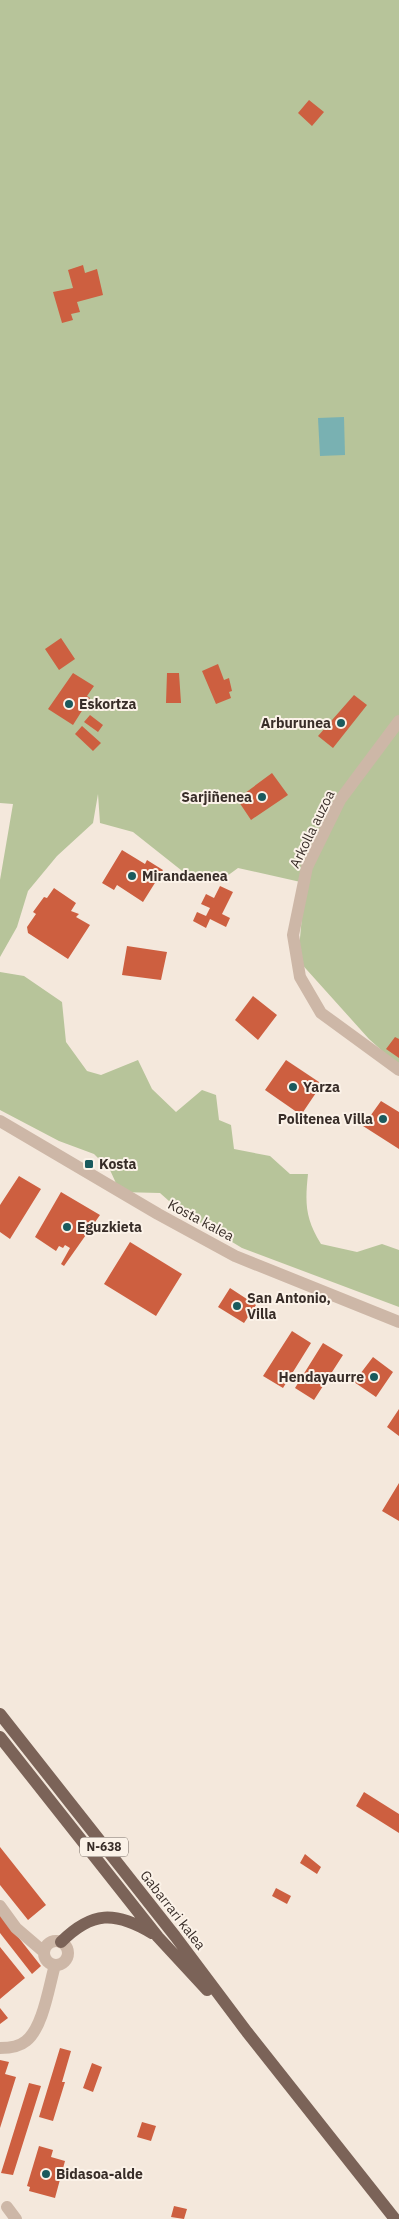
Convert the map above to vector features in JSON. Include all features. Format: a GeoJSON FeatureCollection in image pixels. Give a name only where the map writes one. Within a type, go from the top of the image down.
{"type":"FeatureCollection","features":[{"type":"Feature","properties":{"kind":"main road","name":"Gabarrari kalea"},"geometry":{"type":"LineString","coordinates":[[0,1714],[169,1928],[246,2032],[395,2219]]}},
{"type":"Feature","properties":{"kind":"main road","name":"Gabarrari kalea"},"geometry":{"type":"LineString","coordinates":[[0,1737],[158,1937],[246,2032]]}},
{"type":"Feature","properties":{"kind":"main road"},"geometry":{"type":"LineString","coordinates":[[61,1942],[83,1923],[107,1916],[123,1918],[158,1937]]}},
{"type":"Feature","properties":{"kind":"street","name":"Arkolla auzoa"},"geometry":{"type":"LineString","coordinates":[[399,720],[340,800],[307,867],[293,935],[300,976],[321,1012],[399,1070]]}},
{"type":"Feature","properties":{"kind":"street","name":"Kosta kalea"},"geometry":{"type":"LineString","coordinates":[[0,1122],[158,1214],[235,1256],[399,1322]]}},
{"type":"Feature","properties":{"kind":"street"},"geometry":{"type":"LineString","coordinates":[[0,1906],[16,1928],[44,1952],[46,1960],[55,1965],[62,1963],[67,1956],[67,1948],[61,1942],[50,1942],[44,1952]]}},
{"type":"Feature","properties":{"kind":"street"},"geometry":{"type":"LineString","coordinates":[[0,2048],[11,2048],[26,2042],[36,2030],[55,1965]]}},
{"type":"Feature","properties":{"kind":"street"},"geometry":{"type":"LineString","coordinates":[[7,2207],[16,2219]]}},
{"type":"Feature","properties":{"kind":"green space"},"geometry":{"type":"Polygon","coordinates":[[[0,0],[399,0],[399,1066],[369,1039],[298,960],[305,883],[238,868],[223,879],[186,874],[133,832],[100,823],[98,794],[93,823],[57,856],[28,891],[17,927],[0,957],[0,880],[13,804],[0,803],[0,0]]]}},
{"type":"Feature","properties":{"kind":"green space"},"geometry":{"type":"Polygon","coordinates":[[[0,972],[24,976],[62,1002],[66,1042],[87,1071],[101,1075],[138,1060],[152,1089],[176,1112],[202,1090],[216,1095],[219,1120],[231,1125],[234,1149],[270,1156],[290,1174],[308,1174],[307,1210],[321,1244],[357,1252],[382,1244],[399,1250],[399,1307],[242,1248],[178,1209],[160,1193],[120,1192],[110,1170],[94,1154],[59,1141],[0,1110],[0,972]]]}},
{"type":"Feature","properties":{"kind":"water"},"geometry":{"type":"Polygon","coordinates":[[[344,417],[345,455],[320,456],[318,418],[344,417]]]}},
{"type":"Feature","properties":{"kind":"building"},"geometry":{"type":"Polygon","coordinates":[[[309,100],[324,112],[312,126],[298,113],[309,100]]]}},
{"type":"Feature","properties":{"kind":"building"},"geometry":{"type":"Polygon","coordinates":[[[83,265],[85,273],[97,269],[103,295],[77,302],[80,312],[71,314],[73,320],[62,323],[53,292],[73,288],[68,270],[83,265]]]}},
{"type":"Feature","properties":{"kind":"building"},"geometry":{"type":"Polygon","coordinates":[[[61,638],[75,659],[59,670],[45,649],[61,638]]]}},
{"type":"Feature","properties":{"kind":"building"},"geometry":{"type":"Polygon","coordinates":[[[218,664],[224,680],[229,678],[232,691],[229,692],[231,698],[216,704],[202,671],[218,664]]]}},
{"type":"Feature","properties":{"kind":"building","name":"Eskortza"},"geometry":{"type":"Polygon","coordinates":[[[73,673],[94,686],[87,696],[90,698],[73,725],[48,709],[73,673]]]}},
{"type":"Feature","properties":{"kind":"building"},"geometry":{"type":"Polygon","coordinates":[[[167,673],[179,673],[181,703],[166,703],[167,673]]]}},
{"type":"Feature","properties":{"kind":"building","name":"Arburunea"},"geometry":{"type":"Polygon","coordinates":[[[354,695],[367,705],[333,748],[318,736],[354,695]]]}},
{"type":"Feature","properties":{"kind":"building"},"geometry":{"type":"Polygon","coordinates":[[[90,715],[103,725],[98,732],[84,722],[90,715]]]}},
{"type":"Feature","properties":{"kind":"building"},"geometry":{"type":"Polygon","coordinates":[[[82,726],[101,743],[93,751],[75,734],[82,726]]]}},
{"type":"Feature","properties":{"kind":"building","name":"Sarjiñenea"},"geometry":{"type":"Polygon","coordinates":[[[272,773],[288,795],[251,820],[237,799],[272,773]]]}},
{"type":"Feature","properties":{"kind":"building","name":"Mirandaenea"},"geometry":{"type":"Polygon","coordinates":[[[122,850],[145,864],[147,860],[163,870],[143,902],[117,885],[114,890],[102,883],[122,850]]]}},
{"type":"Feature","properties":{"kind":"building"},"geometry":{"type":"Polygon","coordinates":[[[220,886],[233,892],[222,914],[230,918],[226,927],[210,919],[206,928],[193,921],[197,912],[206,916],[210,908],[201,904],[206,894],[214,898],[220,886]]]}},
{"type":"Feature","properties":{"kind":"building"},"geometry":{"type":"Polygon","coordinates":[[[54,888],[76,903],[71,911],[79,914],[76,917],[90,925],[68,959],[28,933],[27,927],[36,914],[33,912],[44,897],[47,898],[54,888]]]}},
{"type":"Feature","properties":{"kind":"building"},"geometry":{"type":"Polygon","coordinates":[[[127,946],[167,952],[161,980],[122,975],[127,946]]]}},
{"type":"Feature","properties":{"kind":"building"},"geometry":{"type":"Polygon","coordinates":[[[253,996],[277,1015],[258,1040],[235,1020],[253,996]]]}},
{"type":"Feature","properties":{"kind":"building"},"geometry":{"type":"Polygon","coordinates":[[[395,1037],[399,1039],[399,1058],[386,1049],[395,1037]]]}},
{"type":"Feature","properties":{"kind":"building","name":"Yarza"},"geometry":{"type":"Polygon","coordinates":[[[286,1060],[322,1084],[301,1115],[265,1090],[286,1060]]]}},
{"type":"Feature","properties":{"kind":"building","name":"Politenea Villa"},"geometry":{"type":"Polygon","coordinates":[[[381,1101],[399,1112],[399,1149],[363,1126],[381,1101]]]}},
{"type":"Feature","properties":{"kind":"building"},"geometry":{"type":"Polygon","coordinates":[[[19,1176],[41,1189],[10,1239],[0,1232],[0,1205],[19,1176]]]}},
{"type":"Feature","properties":{"kind":"building","name":"Eguzkieta"},"geometry":{"type":"Polygon","coordinates":[[[61,1192],[100,1215],[64,1266],[61,1264],[70,1248],[65,1245],[63,1248],[59,1246],[56,1251],[35,1237],[61,1192]]]}},
{"type":"Feature","properties":{"kind":"building"},"geometry":{"type":"Polygon","coordinates":[[[130,1242],[182,1274],[156,1316],[104,1284],[130,1242]]]}},
{"type":"Feature","properties":{"kind":"building","name":"San Antonio, Villa"},"geometry":{"type":"Polygon","coordinates":[[[230,1288],[256,1305],[244,1323],[218,1307],[230,1288]]]}},
{"type":"Feature","properties":{"kind":"building"},"geometry":{"type":"Polygon","coordinates":[[[292,1331],[311,1343],[283,1388],[263,1376],[292,1331]]]}},
{"type":"Feature","properties":{"kind":"building"},"geometry":{"type":"Polygon","coordinates":[[[323,1343],[343,1355],[314,1400],[295,1388],[323,1343]]]}},
{"type":"Feature","properties":{"kind":"building","name":"Hendayaurre"},"geometry":{"type":"Polygon","coordinates":[[[373,1357],[393,1372],[376,1397],[354,1382],[373,1357]]]}},
{"type":"Feature","properties":{"kind":"building"},"geometry":{"type":"Polygon","coordinates":[[[399,1409],[399,1436],[387,1427],[399,1409]]]}},
{"type":"Feature","properties":{"kind":"building"},"geometry":{"type":"Polygon","coordinates":[[[399,1483],[399,1521],[382,1511],[399,1483]]]}},
{"type":"Feature","properties":{"kind":"building"},"geometry":{"type":"Polygon","coordinates":[[[364,1792],[399,1814],[399,1833],[356,1806],[364,1792]]]}},
{"type":"Feature","properties":{"kind":"building"},"geometry":{"type":"Polygon","coordinates":[[[0,1847],[46,1905],[28,1920],[0,1885],[0,1847]]]}},
{"type":"Feature","properties":{"kind":"building"},"geometry":{"type":"Polygon","coordinates":[[[305,1854],[321,1867],[317,1874],[300,1863],[305,1854]]]}},
{"type":"Feature","properties":{"kind":"building"},"geometry":{"type":"Polygon","coordinates":[[[276,1888],[291,1896],[287,1904],[272,1896],[276,1888]]]}},
{"type":"Feature","properties":{"kind":"building"},"geometry":{"type":"Polygon","coordinates":[[[0,1914],[41,1966],[32,1974],[0,1933],[0,1914]]]}},
{"type":"Feature","properties":{"kind":"building"},"geometry":{"type":"Polygon","coordinates":[[[0,1947],[25,1978],[0,1999],[0,1947]]]}},
{"type":"Feature","properties":{"kind":"building"},"geometry":{"type":"Polygon","coordinates":[[[0,2008],[8,2018],[0,2024],[0,2008]]]}},
{"type":"Feature","properties":{"kind":"building"},"geometry":{"type":"Polygon","coordinates":[[[60,2048],[71,2051],[62,2082],[65,2082],[53,2121],[39,2117],[60,2048]]]}},
{"type":"Feature","properties":{"kind":"building"},"geometry":{"type":"Polygon","coordinates":[[[0,2060],[9,2062],[5,2074],[16,2077],[0,2128],[0,2060]]]}},
{"type":"Feature","properties":{"kind":"building"},"geometry":{"type":"Polygon","coordinates":[[[92,2063],[102,2067],[93,2092],[83,2088],[92,2063]]]}},
{"type":"Feature","properties":{"kind":"building"},"geometry":{"type":"Polygon","coordinates":[[[29,2083],[41,2086],[13,2175],[1,2173],[29,2083]]]}},
{"type":"Feature","properties":{"kind":"building"},"geometry":{"type":"Polygon","coordinates":[[[142,2122],[156,2126],[151,2141],[137,2137],[142,2122]]]}},
{"type":"Feature","properties":{"kind":"building","name":"Bidasoa-alde"},"geometry":{"type":"Polygon","coordinates":[[[39,2146],[53,2150],[51,2157],[65,2161],[55,2198],[29,2191],[30,2187],[27,2186],[39,2146]]]}},
{"type":"Feature","properties":{"kind":"building"},"geometry":{"type":"Polygon","coordinates":[[[174,2206],[187,2209],[184,2219],[171,2217],[174,2206]]]}},
{"type":"Feature","properties":{"kind":"place","name":"Eskortza"},"geometry":{"type":"Point","coordinates":[69,704]}},
{"type":"Feature","properties":{"kind":"place","name":"Arburunea"},"geometry":{"type":"Point","coordinates":[341,723]}},
{"type":"Feature","properties":{"kind":"place","name":"Sarjiñenea"},"geometry":{"type":"Point","coordinates":[262,797]}},
{"type":"Feature","properties":{"kind":"place","name":"Mirandaenea"},"geometry":{"type":"Point","coordinates":[132,876]}},
{"type":"Feature","properties":{"kind":"place","name":"Yarza"},"geometry":{"type":"Point","coordinates":[293,1087]}},
{"type":"Feature","properties":{"kind":"place","name":"Politenea Villa"},"geometry":{"type":"Point","coordinates":[383,1119]}},
{"type":"Feature","properties":{"kind":"place","name":"Kosta"},"geometry":{"type":"Point","coordinates":[89,1164]}},
{"type":"Feature","properties":{"kind":"place","name":"Eguzkieta"},"geometry":{"type":"Point","coordinates":[67,1227]}},
{"type":"Feature","properties":{"kind":"place","name":"San Antonio, Villa"},"geometry":{"type":"Point","coordinates":[237,1306]}},
{"type":"Feature","properties":{"kind":"place","name":"Hendayaurre"},"geometry":{"type":"Point","coordinates":[374,1377]}},
{"type":"Feature","properties":{"kind":"place","name":"Bidasoa-alde"},"geometry":{"type":"Point","coordinates":[46,2174]}}]}
